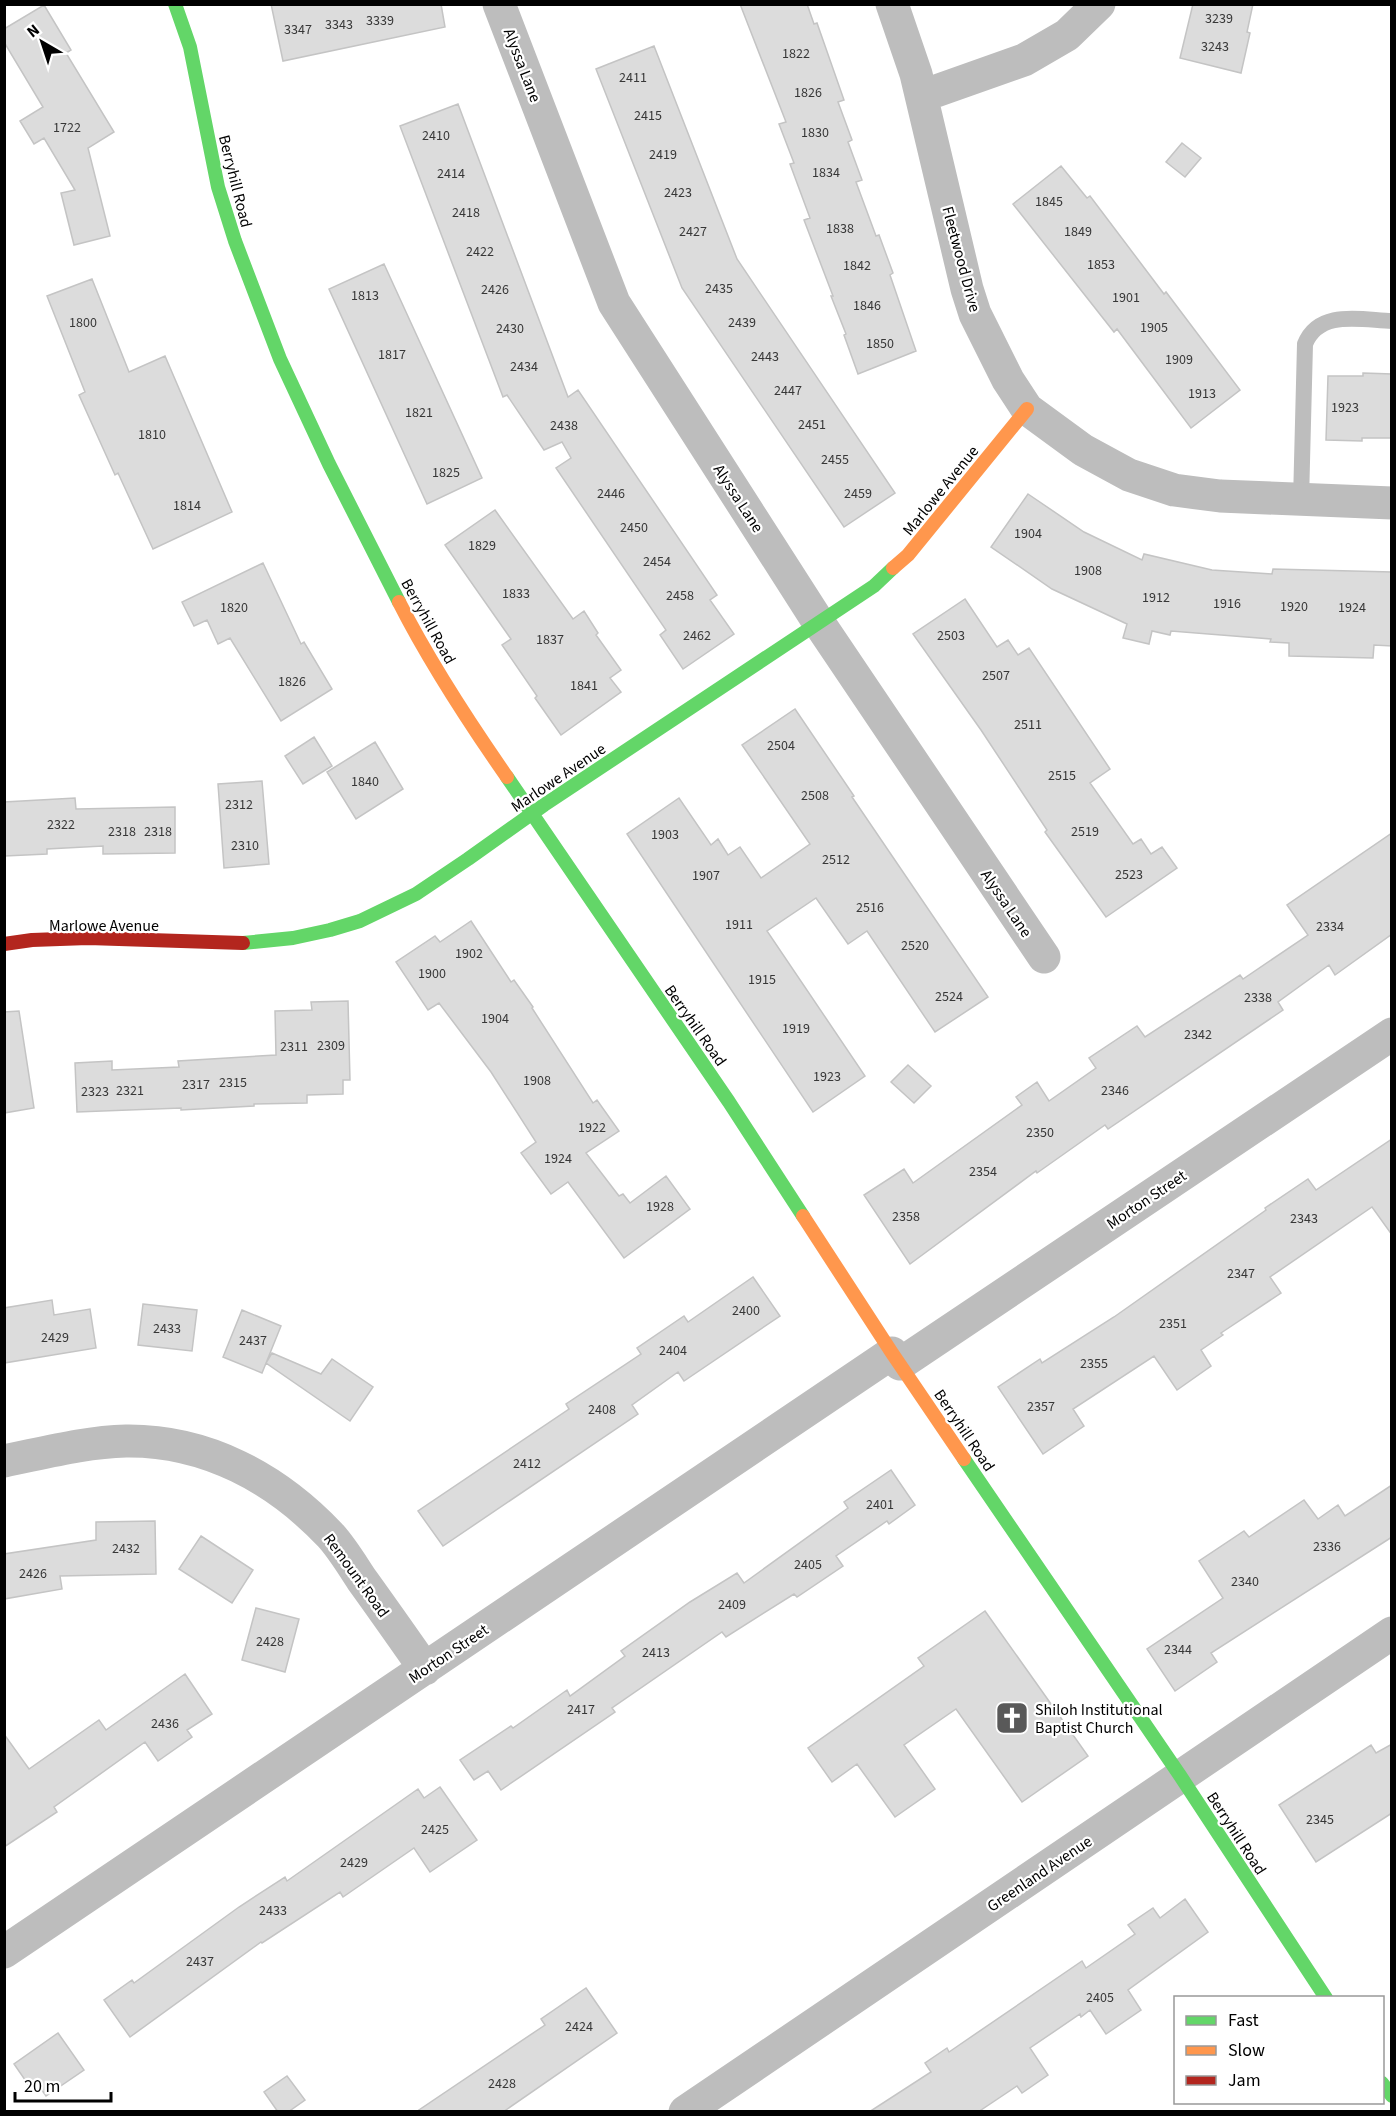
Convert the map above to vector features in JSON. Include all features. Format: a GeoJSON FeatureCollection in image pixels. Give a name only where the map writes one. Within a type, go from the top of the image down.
{"type":"FeatureCollection","features":[{"type":"Feature","properties":{"kind":"street","name":"Berryhill Road"},"geometry":{"type":"LineString","coordinates":[[175,4],[190,47],[218,187],[235,241],[280,359],[329,464],[418,639],[464,715],[530,814],[729,1102],[896,1358],[1181,1777],[1325,1996]]}},
{"type":"Feature","properties":{"kind":"street","name":"Alyssa Lane"},"geometry":{"type":"LineString","coordinates":[[499,4],[614,303],[819,623],[1044,957]]}},
{"type":"Feature","properties":{"kind":"street","name":"Fleetwood Drive"},"geometry":{"type":"LineString","coordinates":[[892,4],[922,96],[967,289],[975,314],[1008,380],[1027,409],[1083,450],[1129,475],[1174,490],[1220,496],[1301,501],[1392,503]]}},
{"type":"Feature","properties":{"kind":"street"},"geometry":{"type":"LineString","coordinates":[[922,96],[1024,60],[1067,35],[1099,4]]}},
{"type":"Feature","properties":{"kind":"street","name":"Marlowe Avenue"},"geometry":{"type":"LineString","coordinates":[[4,944],[87,939],[230,944],[274,940],[332,929],[388,909],[441,880],[530,814],[874,586],[908,555],[1027,409]]}},
{"type":"Feature","properties":{"kind":"street","name":"Morton Street"},"geometry":{"type":"LineString","coordinates":[[4,1952],[425,1669],[1392,1034]]}},
{"type":"Feature","properties":{"kind":"street","name":"Remount Road"},"geometry":{"type":"LineString","coordinates":[[4,1461],[103,1442],[128,1441],[201,1451],[247,1469],[288,1495],[331,1536],[425,1669]]}},
{"type":"Feature","properties":{"kind":"street","name":"Greenland Avenue"},"geometry":{"type":"LineString","coordinates":[[685,2112],[1392,1634]]}},
{"type":"Feature","properties":{"kind":"lane"},"geometry":{"type":"LineString","coordinates":[[1301,501],[1305,344],[1308,336],[1316,327],[1327,321],[1340,319],[1392,321]]}},
{"type":"Feature","properties":{"kind":"building"},"geometry":{"type":"Polygon","coordinates":[[[271,4],[441,4],[445,27],[283,61],[271,4]]]}},
{"type":"Feature","properties":{"kind":"building"},"geometry":{"type":"Polygon","coordinates":[[[740,4],[807,4],[814,24],[817,23],[844,100],[838,102],[852,140],[848,142],[862,180],[856,182],[876,236],[879,235],[893,273],[890,275],[916,351],[858,374],[831,296],[833,296],[804,220],[810,218],[790,164],[794,163],[779,124],[786,122],[740,4]]]}},
{"type":"Feature","properties":{"kind":"building"},"geometry":{"type":"Polygon","coordinates":[[[1193,4],[1253,4],[1247,32],[1250,33],[1241,73],[1180,58],[1193,4]]]}},
{"type":"Feature","properties":{"kind":"building"},"geometry":{"type":"Polygon","coordinates":[[[44,5],[71,50],[66,53],[114,132],[88,148],[110,236],[74,245],[61,193],[75,190],[44,138],[34,144],[20,121],[43,107],[4,42],[4,29],[44,5]]]}},
{"type":"Feature","properties":{"kind":"building"},"geometry":{"type":"Polygon","coordinates":[[[654,46],[737,259],[895,493],[844,527],[682,288],[596,69],[654,46]]]}},
{"type":"Feature","properties":{"kind":"building"},"geometry":{"type":"Polygon","coordinates":[[[458,104],[568,397],[578,390],[717,595],[710,600],[734,634],[683,669],[660,635],[666,630],[556,468],[571,458],[562,442],[544,450],[507,395],[503,397],[400,126],[458,104]]]}},
{"type":"Feature","properties":{"kind":"building"},"geometry":{"type":"Polygon","coordinates":[[[1182,143],[1201,158],[1185,177],[1166,162],[1182,143]]]}},
{"type":"Feature","properties":{"kind":"building"},"geometry":{"type":"Polygon","coordinates":[[[1061,166],[1087,198],[1090,196],[1240,390],[1191,428],[1117,329],[1114,332],[1013,204],[1061,166]]]}},
{"type":"Feature","properties":{"kind":"building"},"geometry":{"type":"Polygon","coordinates":[[[384,264],[482,478],[427,504],[329,289],[384,264]]]}},
{"type":"Feature","properties":{"kind":"building"},"geometry":{"type":"Polygon","coordinates":[[[92,279],[129,372],[165,356],[232,512],[153,549],[118,473],[115,475],[79,395],[85,392],[47,296],[92,279]]]}},
{"type":"Feature","properties":{"kind":"building"},"geometry":{"type":"Polygon","coordinates":[[[1363,373],[1392,374],[1392,438],[1362,438],[1362,441],[1326,440],[1328,376],[1363,376],[1363,373]]]}},
{"type":"Feature","properties":{"kind":"building"},"geometry":{"type":"Polygon","coordinates":[[[1028,494],[1084,532],[1142,560],[1144,554],[1212,570],[1272,574],[1273,569],[1392,572],[1392,646],[1374,645],[1373,658],[1289,656],[1289,643],[1270,642],[1271,639],[1171,631],[1170,635],[1152,631],[1149,644],[1123,638],[1127,624],[1052,589],[991,547],[1028,494]]]}},
{"type":"Feature","properties":{"kind":"building"},"geometry":{"type":"Polygon","coordinates":[[[495,510],[573,619],[584,611],[598,633],[596,635],[621,670],[610,678],[621,692],[561,735],[502,645],[511,639],[445,545],[495,510]]]}},
{"type":"Feature","properties":{"kind":"building"},"geometry":{"type":"Polygon","coordinates":[[[263,563],[301,644],[304,642],[332,689],[281,721],[230,638],[218,644],[207,620],[194,626],[182,602],[263,563]]]}},
{"type":"Feature","properties":{"kind":"building"},"geometry":{"type":"Polygon","coordinates":[[[965,599],[997,647],[1008,640],[1018,655],[1029,648],[1110,769],[1090,783],[1133,844],[1141,839],[1151,854],[1162,847],[1177,868],[1106,917],[1045,832],[1047,830],[981,730],[913,634],[965,599]]]}},
{"type":"Feature","properties":{"kind":"building"},"geometry":{"type":"Polygon","coordinates":[[[795,709],[988,997],[935,1032],[867,931],[848,944],[816,898],[767,931],[865,1076],[813,1112],[627,834],[679,798],[711,845],[718,839],[728,855],[740,847],[761,878],[810,844],[742,745],[795,709]]]}},
{"type":"Feature","properties":{"kind":"building"},"geometry":{"type":"Polygon","coordinates":[[[314,737],[332,766],[303,784],[285,756],[314,737]]]}},
{"type":"Feature","properties":{"kind":"building"},"geometry":{"type":"Polygon","coordinates":[[[375,742],[403,789],[356,819],[327,772],[375,742]]]}},
{"type":"Feature","properties":{"kind":"building"},"geometry":{"type":"Polygon","coordinates":[[[262,781],[269,864],[224,868],[218,784],[262,781]]]}},
{"type":"Feature","properties":{"kind":"building"},"geometry":{"type":"Polygon","coordinates":[[[75,798],[76,809],[175,807],[175,853],[103,854],[103,846],[47,849],[47,854],[5,856],[4,802],[75,798]]]}},
{"type":"Feature","properties":{"kind":"building"},"geometry":{"type":"Polygon","coordinates":[[[1392,833],[1392,934],[1335,975],[1329,965],[1278,1002],[1283,1010],[1108,1129],[1105,1125],[1037,1173],[1036,1171],[910,1264],[864,1195],[904,1169],[913,1183],[1022,1105],[1016,1097],[1037,1082],[1049,1101],[1096,1068],[1089,1058],[1137,1026],[1145,1037],[1240,975],[1243,979],[1308,935],[1287,905],[1392,833]]]}},
{"type":"Feature","properties":{"kind":"building"},"geometry":{"type":"Polygon","coordinates":[[[471,921],[511,982],[514,980],[533,1007],[593,1103],[597,1100],[619,1131],[586,1153],[619,1196],[623,1194],[630,1203],[666,1176],[690,1209],[624,1258],[568,1182],[551,1194],[521,1153],[536,1142],[491,1072],[439,1003],[428,1010],[396,962],[435,936],[440,942],[471,921]]]}},
{"type":"Feature","properties":{"kind":"building"},"geometry":{"type":"Polygon","coordinates":[[[348,1001],[350,1080],[343,1080],[343,1094],[307,1095],[307,1103],[254,1104],[254,1106],[181,1110],[181,1108],[77,1112],[75,1063],[112,1061],[112,1070],[179,1067],[178,1061],[276,1055],[275,1011],[312,1010],[311,1002],[348,1001]]]}},
{"type":"Feature","properties":{"kind":"building"},"geometry":{"type":"Polygon","coordinates":[[[19,1011],[34,1108],[4,1113],[4,1012],[19,1011]]]}},
{"type":"Feature","properties":{"kind":"building"},"geometry":{"type":"Polygon","coordinates":[[[908,1065],[931,1086],[914,1103],[891,1082],[908,1065]]]}},
{"type":"Feature","properties":{"kind":"building"},"geometry":{"type":"Polygon","coordinates":[[[1392,1139],[1392,1235],[1372,1207],[1270,1277],[1281,1293],[1221,1333],[1223,1335],[1201,1350],[1211,1366],[1177,1390],[1154,1356],[1073,1409],[1084,1426],[1043,1454],[998,1387],[1040,1359],[1042,1363],[1114,1317],[1308,1179],[1316,1190],[1392,1139]]]}},
{"type":"Feature","properties":{"kind":"building"},"geometry":{"type":"Polygon","coordinates":[[[753,1277],[780,1316],[684,1381],[678,1372],[632,1405],[638,1414],[443,1546],[418,1511],[569,1409],[566,1404],[641,1354],[637,1348],[684,1316],[688,1322],[753,1277]]]}},
{"type":"Feature","properties":{"kind":"building"},"geometry":{"type":"Polygon","coordinates":[[[52,1300],[54,1315],[90,1309],[96,1348],[4,1363],[4,1308],[52,1300]]]}},
{"type":"Feature","properties":{"kind":"building"},"geometry":{"type":"Polygon","coordinates":[[[143,1304],[197,1310],[192,1351],[138,1345],[143,1304]]]}},
{"type":"Feature","properties":{"kind":"building"},"geometry":{"type":"Polygon","coordinates":[[[242,1310],[281,1326],[262,1373],[223,1357],[242,1310]]]}},
{"type":"Feature","properties":{"kind":"building"},"geometry":{"type":"Polygon","coordinates":[[[272,1353],[321,1374],[332,1359],[373,1387],[350,1421],[266,1363],[272,1353]]]}},
{"type":"Feature","properties":{"kind":"building"},"geometry":{"type":"Polygon","coordinates":[[[891,1470],[915,1505],[889,1524],[887,1521],[836,1556],[843,1566],[797,1597],[794,1594],[726,1637],[722,1632],[612,1708],[615,1712],[501,1790],[488,1771],[474,1780],[460,1760],[511,1726],[513,1728],[567,1690],[570,1696],[625,1656],[621,1651],[690,1602],[737,1573],[744,1583],[848,1508],[844,1502],[891,1470]]]}},
{"type":"Feature","properties":{"kind":"building"},"geometry":{"type":"Polygon","coordinates":[[[1392,1485],[1392,1537],[1211,1653],[1217,1662],[1175,1691],[1147,1649],[1223,1598],[1199,1561],[1244,1531],[1249,1537],[1304,1500],[1318,1519],[1338,1505],[1345,1516],[1392,1485]]]}},
{"type":"Feature","properties":{"kind":"building"},"geometry":{"type":"Polygon","coordinates":[[[155,1521],[156,1574],[60,1576],[62,1589],[4,1599],[4,1554],[96,1540],[96,1522],[155,1521]]]}},
{"type":"Feature","properties":{"kind":"building"},"geometry":{"type":"Polygon","coordinates":[[[201,1536],[253,1570],[232,1603],[179,1569],[201,1536]]]}},
{"type":"Feature","properties":{"kind":"building"},"geometry":{"type":"Polygon","coordinates":[[[256,1608],[299,1619],[285,1672],[242,1660],[256,1608]]]}},
{"type":"Feature","properties":{"kind":"building","name":"Shiloh Institutional Baptist Church"},"geometry":{"type":"Polygon","coordinates":[[[985,1611],[1088,1756],[1022,1802],[956,1709],[904,1745],[935,1789],[895,1817],[857,1764],[832,1782],[808,1748],[924,1666],[918,1658],[985,1611]]]}},
{"type":"Feature","properties":{"kind":"building"},"geometry":{"type":"Polygon","coordinates":[[[185,1674],[212,1714],[187,1730],[192,1737],[158,1761],[145,1742],[54,1807],[57,1812],[4,1847],[4,1734],[29,1769],[99,1720],[106,1730],[185,1674]]]}},
{"type":"Feature","properties":{"kind":"building"},"geometry":{"type":"Polygon","coordinates":[[[1392,1744],[1392,1813],[1316,1862],[1279,1805],[1371,1745],[1376,1753],[1392,1744]]]}},
{"type":"Feature","properties":{"kind":"building"},"geometry":{"type":"Polygon","coordinates":[[[440,1787],[477,1840],[430,1872],[414,1848],[343,1897],[340,1892],[261,1942],[130,2037],[104,2000],[132,1980],[134,1983],[239,1907],[285,1877],[287,1881],[418,1789],[424,1798],[440,1787]]]}},
{"type":"Feature","properties":{"kind":"building"},"geometry":{"type":"Polygon","coordinates":[[[1185,1899],[1208,1932],[1128,1990],[1141,2010],[1106,2034],[1090,2010],[1081,2017],[1080,2014],[1030,2048],[1048,2075],[1022,2093],[1017,2086],[978,2112],[869,2112],[931,2072],[925,2063],[947,2048],[949,2052],[1082,1961],[1086,1968],[1135,1934],[1128,1925],[1153,1908],[1160,1918],[1185,1899]]]}},
{"type":"Feature","properties":{"kind":"building"},"geometry":{"type":"Polygon","coordinates":[[[586,1988],[617,2033],[503,2112],[416,2112],[545,2025],[541,2019],[586,1988]]]}},
{"type":"Feature","properties":{"kind":"building"},"geometry":{"type":"Polygon","coordinates":[[[58,2033],[84,2070],[46,2096],[39,2086],[32,2090],[14,2064],[58,2033]]]}},
{"type":"Feature","properties":{"kind":"building"},"geometry":{"type":"Polygon","coordinates":[[[287,2076],[305,2100],[288,2112],[278,2112],[264,2092],[287,2076]]]}},
{"type":"Feature","properties":{"kind":"traffic: fast"},"geometry":{"type":"LineString","coordinates":[[175,4],[190,47],[218,187],[235,241],[280,359],[329,464],[399,602]]}},
{"type":"Feature","properties":{"kind":"traffic: fast"},"geometry":{"type":"LineString","coordinates":[[243,943],[293,938],[330,930],[360,921],[416,894],[544,805],[874,586],[893,568]]}},
{"type":"Feature","properties":{"kind":"traffic: fast"},"geometry":{"type":"LineString","coordinates":[[507,777],[729,1102],[803,1216]]}},
{"type":"Feature","properties":{"kind":"traffic: fast"},"geometry":{"type":"LineString","coordinates":[[964,1459],[1181,1777],[1325,1996]]}},
{"type":"Feature","properties":{"kind":"traffic: fast"},"geometry":{"type":"LineString","coordinates":[[1384,2086],[1392,2096]]}},
{"type":"Feature","properties":{"kind":"traffic: slow"},"geometry":{"type":"LineString","coordinates":[[893,568],[908,555],[1027,409]]}},
{"type":"Feature","properties":{"kind":"traffic: slow"},"geometry":{"type":"LineString","coordinates":[[399,602],[450,691],[507,777]]}},
{"type":"Feature","properties":{"kind":"traffic: slow"},"geometry":{"type":"LineString","coordinates":[[803,1216],[964,1459]]}},
{"type":"Feature","properties":{"kind":"traffic: jam"},"geometry":{"type":"LineString","coordinates":[[4,944],[32,940],[88,938],[243,943]]}},
{"type":"Feature","properties":{"kind":"place","name":"Shiloh Institutional Baptist Church"},"geometry":{"type":"Point","coordinates":[1012,1718]}}]}
